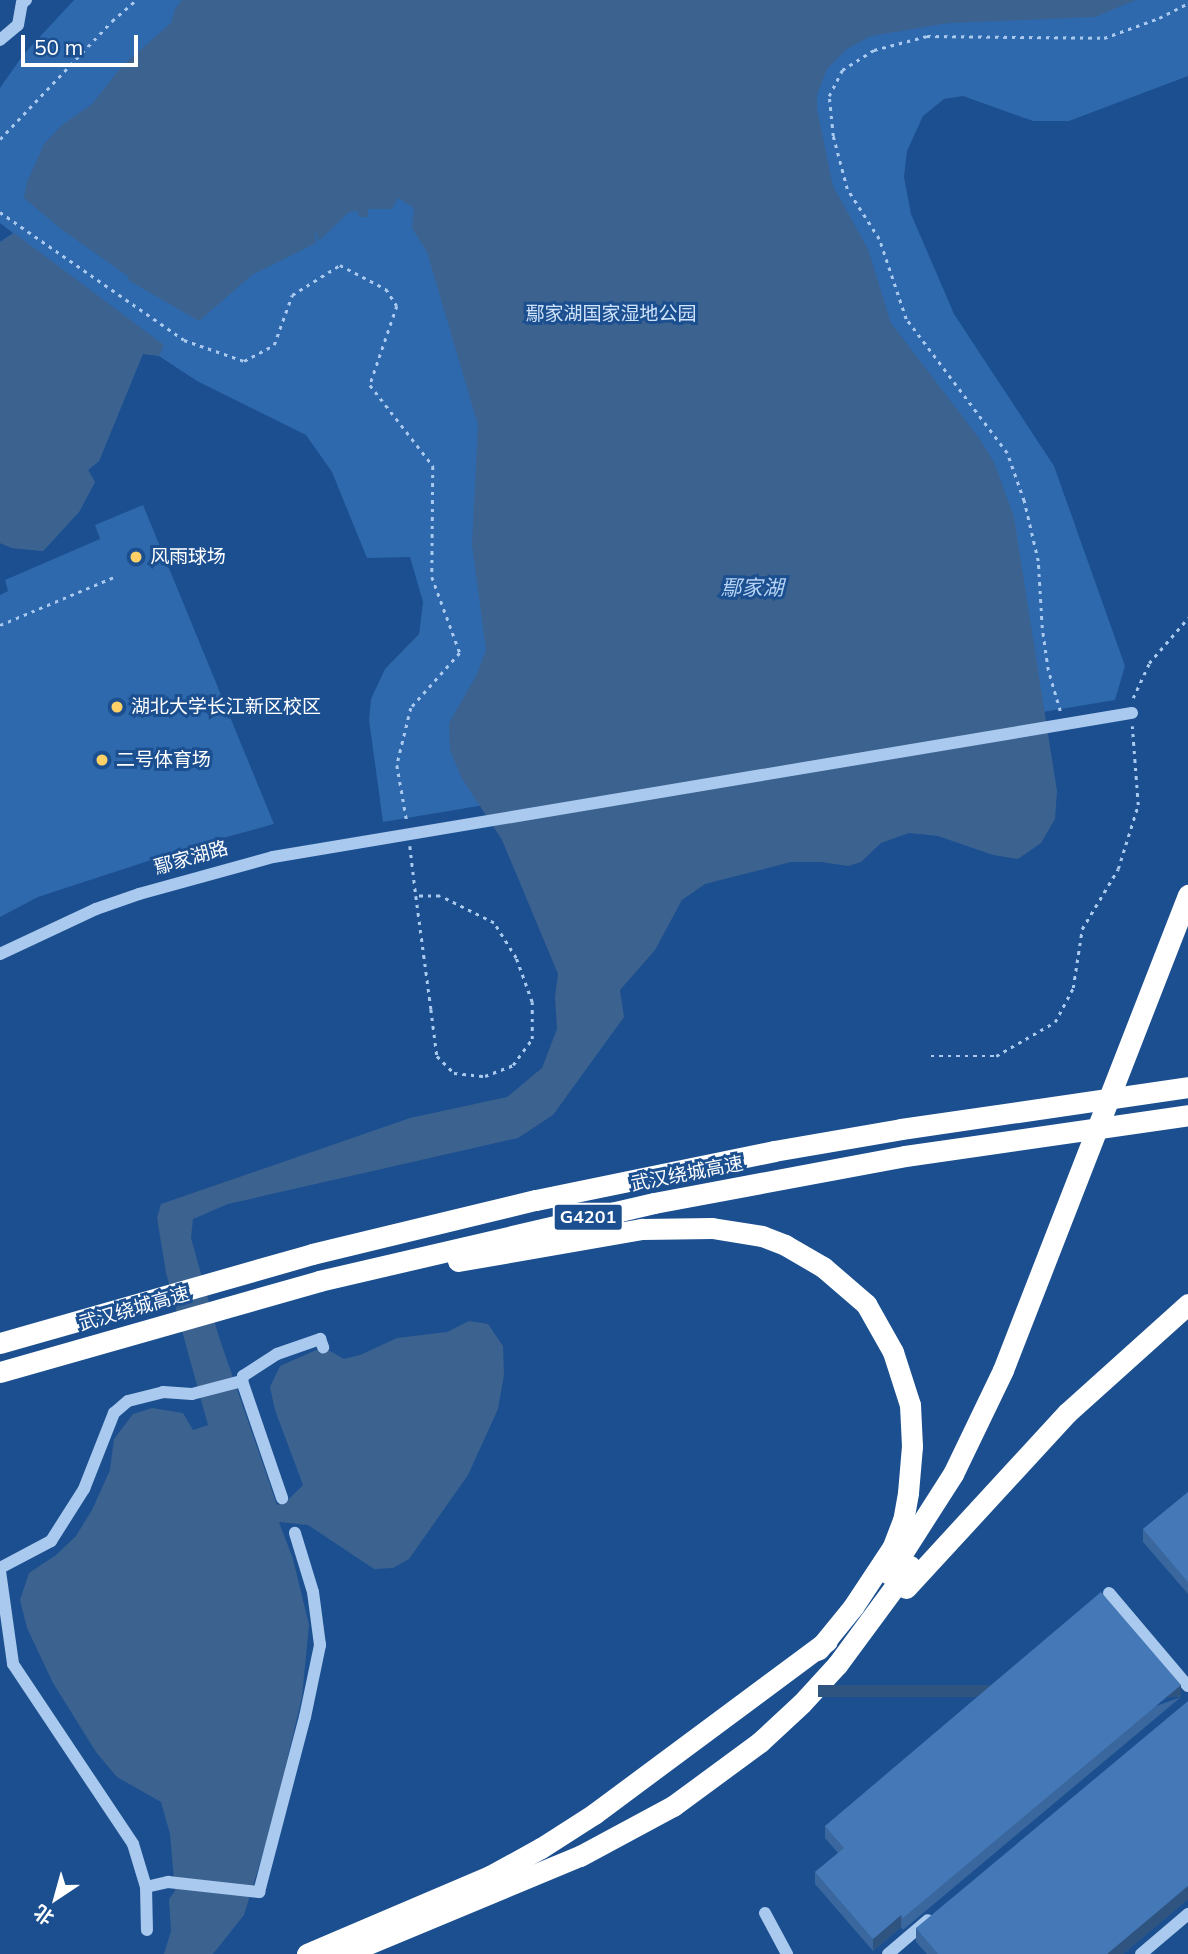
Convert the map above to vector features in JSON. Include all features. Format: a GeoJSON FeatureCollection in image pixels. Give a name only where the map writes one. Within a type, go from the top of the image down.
{"type":"FeatureCollection","features":[{"type":"Feature","properties":{"kind":"highway"},"geometry":{"type":"LineString","coordinates":[[344,1954],[608,1843],[654,1818],[760,1742],[820,1684],[863,1632],[950,1508],[985,1444],[1009,1372],[1188,895]]}},
{"type":"Feature","properties":{"kind":"highway"},"geometry":{"type":"LineString","coordinates":[[307,1954],[491,1876],[541,1848],[594,1814],[818,1650],[863,1606],[918,1534],[1009,1372],[1188,929]]}},
{"type":"Feature","properties":{"kind":"highway"},"geometry":{"type":"LineString","coordinates":[[874,1133],[1066,1089],[1188,1072]]}},
{"type":"Feature","properties":{"kind":"highway","name":"武汉绕城高速"},"geometry":{"type":"LineString","coordinates":[[0,1343],[185,1289],[424,1226],[648,1176],[874,1133],[1188,1087]]}},
{"type":"Feature","properties":{"kind":"highway","name":"武汉绕城高速"},"geometry":{"type":"LineString","coordinates":[[0,1372],[239,1303],[430,1253],[654,1203],[905,1156],[1188,1115]]}},
{"type":"Feature","properties":{"kind":"highway"},"geometry":{"type":"LineString","coordinates":[[239,1303],[489,1255],[664,1227],[737,1231],[762,1237],[806,1256],[852,1290],[876,1319],[900,1369],[912,1425],[908,1493],[898,1534],[869,1584],[818,1650]]}},
{"type":"Feature","properties":{"kind":"highway"},"geometry":{"type":"LineString","coordinates":[[863,1632],[1067,1413],[1188,1304]]}},
{"type":"Feature","properties":{"kind":"street"},"geometry":{"type":"LineString","coordinates":[[0,40],[18,25],[22,1]]}},
{"type":"Feature","properties":{"kind":"street","name":"鄢家湖路"},"geometry":{"type":"LineString","coordinates":[[0,954],[96,909],[183,880],[284,854],[1132,713]]}},
{"type":"Feature","properties":{"kind":"street"},"geometry":{"type":"LineString","coordinates":[[282,1498],[242,1381],[243,1376],[276,1354],[320,1339],[323,1347]]}},
{"type":"Feature","properties":{"kind":"street"},"geometry":{"type":"LineString","coordinates":[[147,1930],[146,1888],[133,1844],[13,1664],[0,1569],[51,1541],[85,1489],[114,1413],[128,1401],[163,1392],[192,1394],[242,1381]]}},
{"type":"Feature","properties":{"kind":"street"},"geometry":{"type":"LineString","coordinates":[[146,1888],[168,1882],[259,1892],[305,1717],[320,1645],[313,1592],[295,1533]]}},
{"type":"Feature","properties":{"kind":"street"},"geometry":{"type":"LineString","coordinates":[[1109,1593],[1188,1686]]}},
{"type":"Feature","properties":{"kind":"street"},"geometry":{"type":"LineString","coordinates":[[888,1954],[942,1909]]}},
{"type":"Feature","properties":{"kind":"street"},"geometry":{"type":"LineString","coordinates":[[765,1913],[786,1954]]}},
{"type":"Feature","properties":{"kind":"street"},"geometry":{"type":"LineString","coordinates":[[1141,1954],[1188,1914]]}},
{"type":"Feature","properties":{"kind":"path"},"geometry":{"type":"LineString","coordinates":[[0,139],[112,21],[136,0]]}},
{"type":"Feature","properties":{"kind":"path"},"geometry":{"type":"LineString","coordinates":[[1063,723],[1048,670],[1038,561],[1024,501],[1007,453],[906,319],[879,239],[847,189],[833,136],[829,96],[842,70],[874,50],[927,36],[1104,38],[1159,18],[1188,3]]}},
{"type":"Feature","properties":{"kind":"path"},"geometry":{"type":"LineString","coordinates":[[0,212],[184,340],[244,361],[274,345],[292,295],[340,265],[386,289],[397,306],[370,385],[433,466],[432,577],[460,653],[411,708],[397,765],[437,1056],[454,1073],[485,1076],[513,1065],[532,1039],[532,1002],[516,958],[494,923],[440,896],[416,896]]}},
{"type":"Feature","properties":{"kind":"path"},"geometry":{"type":"LineString","coordinates":[[0,625],[114,577]]}},
{"type":"Feature","properties":{"kind":"path"},"geometry":{"type":"LineString","coordinates":[[931,1056],[996,1056],[1055,1022],[1073,988],[1082,929],[1118,869],[1138,805],[1131,704],[1149,663],[1188,618]]}},
{"type":"Feature","properties":{"kind":"green space","name":"鄢家湖"},"geometry":{"type":"Polygon","coordinates":[[[74,0],[1188,0],[1188,76],[1069,121],[1033,121],[963,96],[944,99],[923,116],[907,151],[904,177],[911,214],[954,314],[1054,466],[1125,666],[1115,700],[383,822],[369,720],[371,699],[385,669],[419,634],[423,602],[410,557],[367,558],[332,472],[306,435],[197,381],[159,356],[143,353],[99,461],[88,470],[95,482],[79,512],[43,551],[12,548],[0,543],[0,242],[13,233],[0,223],[0,88],[23,55],[74,0]]]}},
{"type":"Feature","properties":{"kind":"green space","name":"湖北大学长江新区校区"},"geometry":{"type":"Polygon","coordinates":[[[143,505],[274,824],[191,847],[38,897],[0,917],[0,595],[8,591],[5,580],[100,539],[95,525],[143,505]]]}},
{"type":"Feature","properties":{"kind":"water","name":"鄢家湖"},"geometry":{"type":"Polygon","coordinates":[[[182,0],[1136,0],[1095,17],[949,23],[871,36],[847,49],[827,69],[817,95],[817,109],[833,186],[868,249],[891,323],[979,438],[994,462],[1014,517],[1057,791],[1055,819],[1041,843],[1018,859],[993,855],[938,836],[909,833],[881,843],[861,862],[848,866],[821,862],[791,862],[705,884],[682,900],[655,950],[620,990],[624,1017],[553,1115],[518,1138],[228,1204],[193,1219],[191,1238],[218,1334],[277,1505],[285,1503],[303,1485],[275,1410],[270,1387],[280,1366],[323,1347],[344,1359],[360,1355],[397,1338],[447,1332],[469,1321],[488,1324],[503,1346],[504,1375],[498,1409],[468,1475],[409,1559],[393,1568],[374,1569],[308,1525],[279,1522],[293,1559],[309,1625],[302,1697],[272,1824],[244,1915],[213,1954],[164,1954],[171,1931],[169,1899],[175,1891],[170,1834],[161,1802],[117,1777],[96,1752],[53,1683],[27,1628],[20,1600],[29,1573],[56,1555],[76,1536],[92,1510],[110,1470],[114,1439],[133,1414],[152,1408],[183,1413],[193,1430],[208,1425],[166,1273],[157,1218],[161,1204],[410,1118],[507,1097],[542,1068],[557,1029],[555,997],[558,974],[502,840],[461,777],[450,750],[449,723],[476,676],[486,650],[472,545],[478,425],[427,252],[412,228],[414,208],[398,198],[392,209],[368,209],[368,217],[359,217],[358,211],[349,212],[319,241],[315,230],[316,243],[252,275],[199,321],[128,280],[129,277],[61,229],[24,198],[27,182],[44,144],[62,125],[92,104],[123,65],[171,23],[175,9],[182,0]]]}},
{"type":"Feature","properties":{"kind":"water"},"geometry":{"type":"Polygon","coordinates":[[[14,233],[164,345],[159,356],[143,354],[99,461],[88,470],[95,482],[79,512],[43,551],[12,548],[0,543],[0,242],[14,233]]]}},
{"type":"Feature","properties":{"kind":"building"},"geometry":{"type":"Polygon","coordinates":[[[1188,1492],[1188,1582],[1143,1529],[1188,1492]]]}},
{"type":"Feature","properties":{"kind":"building"},"geometry":{"type":"Polygon","coordinates":[[[1101,1592],[1181,1685],[903,1918],[901,1915],[873,1939],[815,1872],[844,1848],[825,1826],[1101,1592]]]}},
{"type":"Feature","properties":{"kind":"building"},"geometry":{"type":"Polygon","coordinates":[[[1188,1701],[1188,1886],[1107,1954],[938,1954],[916,1928],[1188,1701]]]}},
{"type":"Feature","properties":{"kind":"place","name":"风雨球场"},"geometry":{"type":"Point","coordinates":[136,557]}},
{"type":"Feature","properties":{"kind":"place","name":"湖北大学长江新区校区"},"geometry":{"type":"Point","coordinates":[117,707]}},
{"type":"Feature","properties":{"kind":"place","name":"二号体育场"},"geometry":{"type":"Point","coordinates":[102,760]}},
{"type":"Feature","properties":{"kind":"park label","name":"鄢家湖国家湿地公园"},"geometry":{"type":"Point","coordinates":[611,314]}}]}
